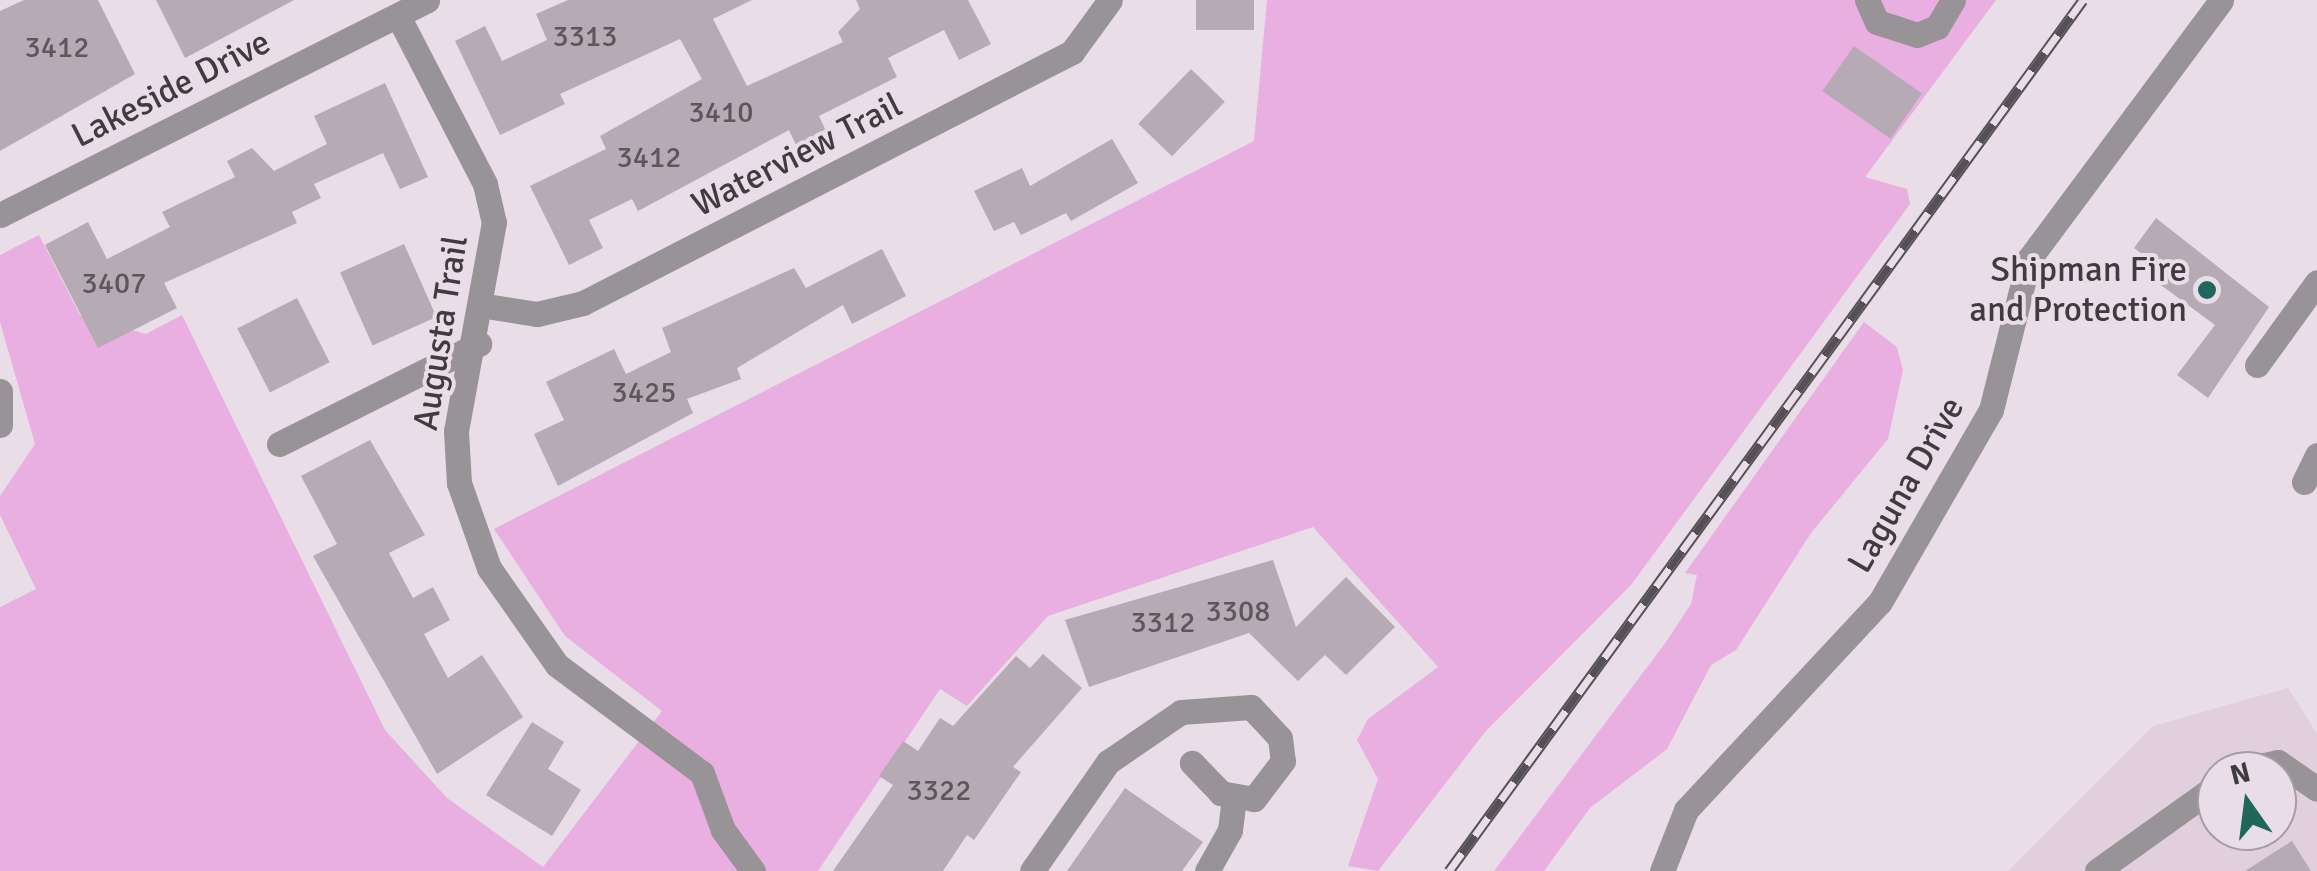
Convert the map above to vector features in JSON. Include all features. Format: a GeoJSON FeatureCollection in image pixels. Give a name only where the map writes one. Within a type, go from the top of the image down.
{"type":"FeatureCollection","features":[{"type":"Feature","properties":{"kind":"street","name":"Lakeside Drive"},"geometry":{"type":"LineString","coordinates":[[0,215],[427,0]]}},
{"type":"Feature","properties":{"kind":"street","name":"Waterview Trail"},"geometry":{"type":"LineString","coordinates":[[486,306],[537,314],[583,303],[1072,52],[1110,0]]}},
{"type":"Feature","properties":{"kind":"street"},"geometry":{"type":"LineString","coordinates":[[1867,0],[1877,22],[1917,35],[1937,27],[1953,0]]}},
{"type":"Feature","properties":{"kind":"street","name":"Laguna Drive"},"geometry":{"type":"LineString","coordinates":[[1662,871],[1686,810],[1880,602],[1990,410],[2029,260],[2221,0]]}},
{"type":"Feature","properties":{"kind":"street","name":"Augusta Trail"},"geometry":{"type":"LineString","coordinates":[[398,16],[485,184],[494,222],[486,306],[457,448],[465,508],[489,568],[557,664],[702,773],[723,830],[753,871]]}},
{"type":"Feature","properties":{"kind":"street"},"geometry":{"type":"LineString","coordinates":[[2257,365],[2317,282]]}},
{"type":"Feature","properties":{"kind":"street"},"geometry":{"type":"LineString","coordinates":[[280,444],[478,344]]}},
{"type":"Feature","properties":{"kind":"street"},"geometry":{"type":"LineString","coordinates":[[0,392],[0,425]]}},
{"type":"Feature","properties":{"kind":"street"},"geometry":{"type":"LineString","coordinates":[[2304,482],[2317,456]]}},
{"type":"Feature","properties":{"kind":"street"},"geometry":{"type":"LineString","coordinates":[[1032,871],[1108,762],[1181,712],[1251,707],[1280,738],[1283,761],[1254,799],[1234,798],[1192,763]]}},
{"type":"Feature","properties":{"kind":"street"},"geometry":{"type":"LineString","coordinates":[[1207,871],[1230,830],[1234,798]]}},
{"type":"Feature","properties":{"kind":"street"},"geometry":{"type":"LineString","coordinates":[[2097,871],[2197,799]]}},
{"type":"Feature","properties":{"kind":"shaded area"},"geometry":{"type":"Polygon","coordinates":[[[1267,0],[1996,0],[1865,177],[1907,189],[1910,204],[1631,585],[1485,732],[1378,871],[1348,866],[1378,779],[1357,740],[1368,719],[1438,667],[1313,527],[1048,616],[967,706],[940,689],[818,871],[0,871],[0,607],[36,589],[0,515],[0,496],[35,444],[0,322],[0,255],[39,235],[80,315],[146,334],[182,315],[385,730],[447,798],[543,867],[662,711],[565,636],[494,529],[1254,141],[1267,0]]]}},
{"type":"Feature","properties":{"kind":"shaded area"},"geometry":{"type":"Polygon","coordinates":[[[1864,322],[1897,347],[1903,370],[1888,439],[1811,533],[1736,650],[1711,665],[1667,749],[1590,808],[1544,871],[1494,871],[1666,642],[1691,604],[1697,575],[1685,573],[1864,322]]]}},
{"type":"Feature","properties":{"kind":"shaded area"},"geometry":{"type":"Polygon","coordinates":[[[2288,688],[2317,734],[2317,871],[2008,871],[2153,726],[2288,688]]]}},
{"type":"Feature","properties":{"kind":"building"},"geometry":{"type":"Polygon","coordinates":[[[24,0],[98,0],[135,74],[0,151],[0,11],[24,0]]]}},
{"type":"Feature","properties":{"kind":"building"},"geometry":{"type":"Polygon","coordinates":[[[156,0],[294,0],[185,58],[156,0]]]}},
{"type":"Feature","properties":{"kind":"building"},"geometry":{"type":"Polygon","coordinates":[[[568,0],[752,0],[713,19],[747,86],[843,42],[838,32],[860,9],[856,0],[968,0],[991,44],[959,60],[944,30],[888,58],[897,77],[819,116],[827,133],[797,147],[789,130],[638,211],[632,199],[589,220],[603,248],[569,265],[530,186],[606,149],[600,136],[702,79],[680,39],[560,94],[565,104],[500,135],[455,41],[485,26],[502,61],[547,40],[536,14],[568,0]]]}},
{"type":"Feature","properties":{"kind":"building"},"geometry":{"type":"Polygon","coordinates":[[[1196,0],[1254,0],[1254,30],[1196,30],[1196,0]]]}},
{"type":"Feature","properties":{"kind":"building"},"geometry":{"type":"Polygon","coordinates":[[[1854,46],[1922,94],[1890,139],[1822,91],[1854,46]]]}},
{"type":"Feature","properties":{"kind":"building"},"geometry":{"type":"Polygon","coordinates":[[[1191,69],[1225,102],[1172,156],[1138,124],[1191,69]]]}},
{"type":"Feature","properties":{"kind":"building"},"geometry":{"type":"Polygon","coordinates":[[[385,83],[428,177],[400,189],[383,153],[314,184],[321,198],[292,212],[297,223],[164,283],[177,308],[98,348],[45,245],[88,222],[107,259],[170,227],[162,212],[235,177],[227,161],[252,148],[274,171],[327,144],[314,116],[385,83]]]}},
{"type":"Feature","properties":{"kind":"building"},"geometry":{"type":"Polygon","coordinates":[[[1112,139],[1138,183],[1071,221],[1066,213],[1021,235],[1014,222],[994,231],[974,191],[1022,168],[1030,186],[1112,139]]]}},
{"type":"Feature","properties":{"kind":"building","name":"Shipman Fire and Protection"},"geometry":{"type":"Polygon","coordinates":[[[2156,218],[2269,307],[2208,398],[2177,375],[2215,325],[2146,274],[2154,263],[2134,248],[2156,218]]]}},
{"type":"Feature","properties":{"kind":"building"},"geometry":{"type":"Polygon","coordinates":[[[404,244],[437,317],[373,346],[340,272],[404,244]]]}},
{"type":"Feature","properties":{"kind":"building"},"geometry":{"type":"Polygon","coordinates":[[[882,249],[906,296],[852,324],[843,305],[737,368],[741,379],[687,399],[693,413],[558,486],[534,434],[564,420],[546,382],[614,349],[626,374],[671,352],[662,328],[794,268],[806,288],[882,249]]]}},
{"type":"Feature","properties":{"kind":"building"},"geometry":{"type":"Polygon","coordinates":[[[297,298],[330,362],[270,393],[237,328],[297,298]]]}},
{"type":"Feature","properties":{"kind":"building"},"geometry":{"type":"Polygon","coordinates":[[[370,440],[425,535],[389,553],[413,598],[433,587],[450,620],[424,634],[448,678],[482,655],[523,717],[437,774],[313,556],[337,544],[301,476],[370,440]]]}},
{"type":"Feature","properties":{"kind":"building"},"geometry":{"type":"Polygon","coordinates":[[[1273,560],[1296,627],[1346,577],[1395,627],[1346,675],[1325,655],[1298,681],[1249,633],[1089,687],[1065,620],[1273,560]]]}},
{"type":"Feature","properties":{"kind":"building"},"geometry":{"type":"Polygon","coordinates":[[[1043,654],[1082,688],[1013,767],[1021,772],[974,840],[967,835],[943,871],[833,871],[893,785],[879,776],[903,741],[918,751],[940,718],[953,726],[1016,656],[1030,668],[1043,654]]]}},
{"type":"Feature","properties":{"kind":"building"},"geometry":{"type":"Polygon","coordinates":[[[532,722],[564,742],[548,769],[581,790],[552,836],[486,795],[532,722]]]}},
{"type":"Feature","properties":{"kind":"building"},"geometry":{"type":"Polygon","coordinates":[[[1125,788],[1203,842],[1182,871],[1067,871],[1125,788]]]}},
{"type":"Feature","properties":{"kind":"building"},"geometry":{"type":"Polygon","coordinates":[[[2297,849],[2311,871],[2245,871],[2276,851],[2297,849]]]}},
{"type":"Feature","properties":{"kind":"railway"},"geometry":{"type":"LineString","coordinates":[[1449,871],[2083,0]]}},
{"type":"Feature","properties":{"kind":"place","name":"Shipman Fire and Protection"},"geometry":{"type":"Point","coordinates":[2207,290]}}]}
